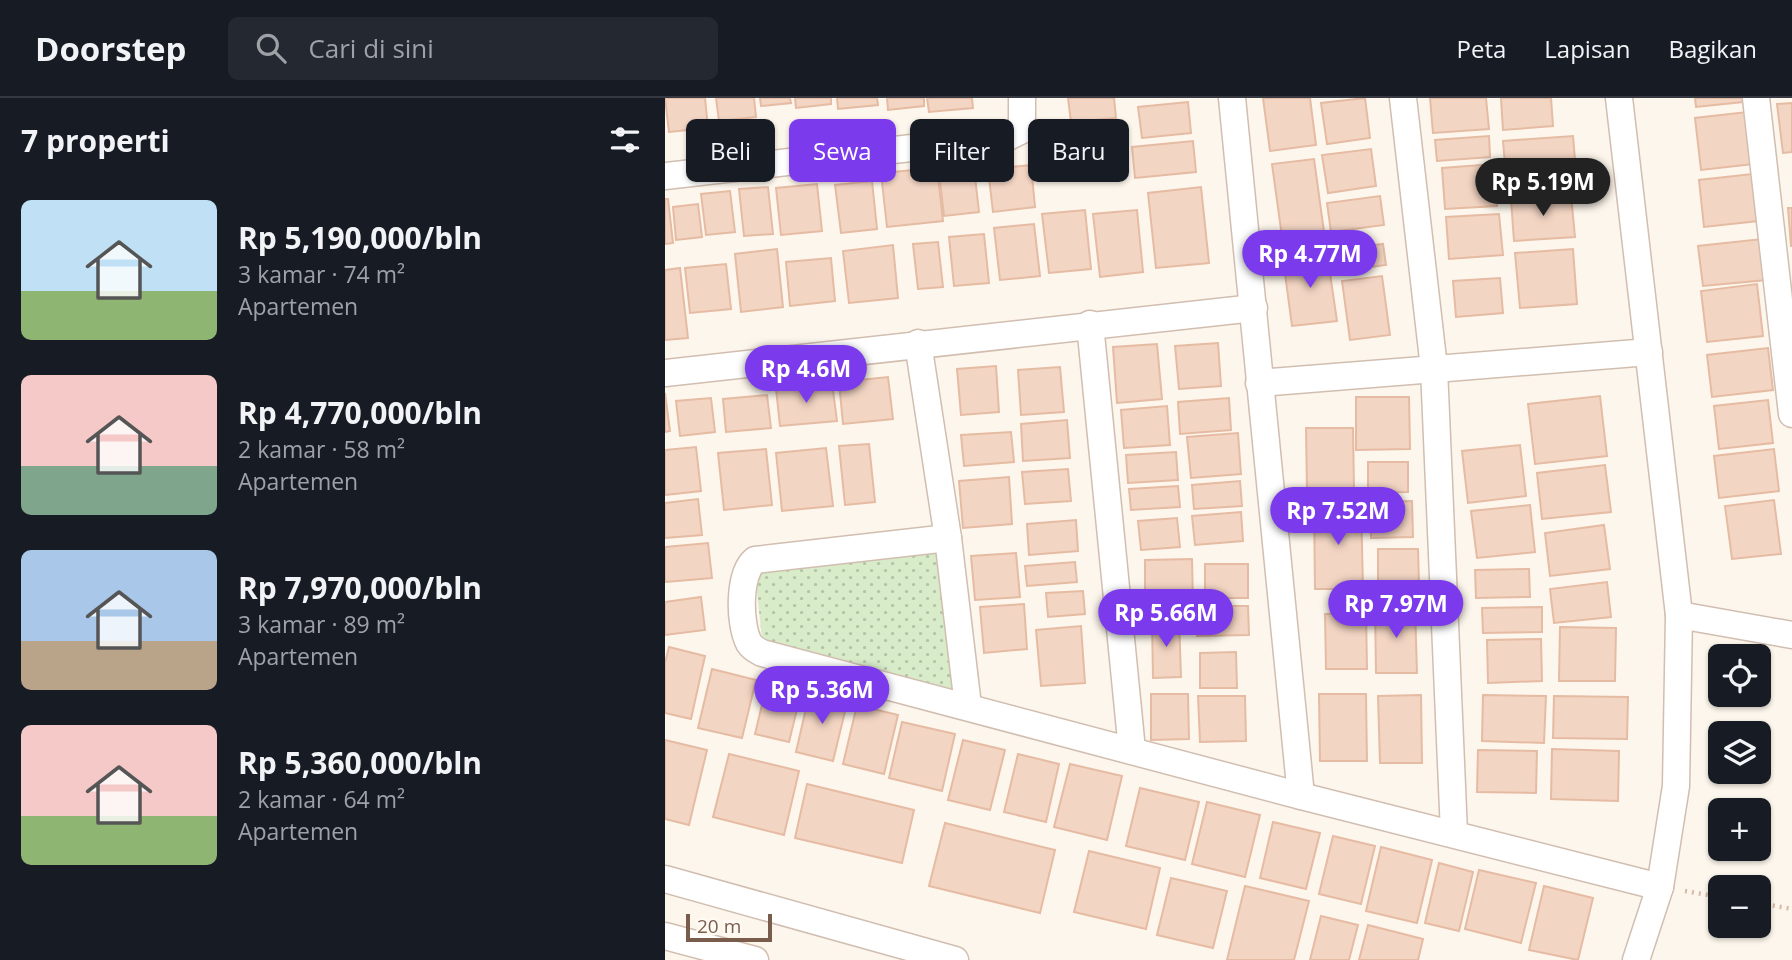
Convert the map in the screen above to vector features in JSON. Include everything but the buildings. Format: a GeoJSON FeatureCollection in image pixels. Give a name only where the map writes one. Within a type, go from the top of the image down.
{"type":"FeatureCollection","features":[{"type":"Feature","properties":{"kind":"street"},"geometry":{"type":"LineString","coordinates":[[665,176],[1008,137],[1022,130],[1022,98]]}},
{"type":"Feature","properties":{"kind":"street"},"geometry":{"type":"LineString","coordinates":[[1232,98],[1301,796]]}},
{"type":"Feature","properties":{"kind":"street"},"geometry":{"type":"LineString","coordinates":[[1403,98],[1434,368],[1454,833]]}},
{"type":"Feature","properties":{"kind":"street"},"geometry":{"type":"LineString","coordinates":[[1619,98],[1679,615],[1676,786],[1660,887],[1636,960]]}},
{"type":"Feature","properties":{"kind":"street"},"geometry":{"type":"LineString","coordinates":[[1756,98],[1792,414]]}},
{"type":"Feature","properties":{"kind":"street"},"geometry":{"type":"LineString","coordinates":[[665,373],[1254,308]]}},
{"type":"Feature","properties":{"kind":"street"},"geometry":{"type":"LineString","coordinates":[[1090,324],[1132,750]]}},
{"type":"Feature","properties":{"kind":"street"},"geometry":{"type":"LineString","coordinates":[[918,343],[948,538],[968,706]]}},
{"type":"Feature","properties":{"kind":"street"},"geometry":{"type":"LineString","coordinates":[[1259,383],[1649,352]]}},
{"type":"Feature","properties":{"kind":"street"},"geometry":{"type":"LineString","coordinates":[[948,538],[754,560],[747,566],[743,577],[743,615],[748,641],[762,653],[1301,796],[1660,887]]}},
{"type":"Feature","properties":{"kind":"street"},"geometry":{"type":"LineString","coordinates":[[1679,615],[1792,635]]}},
{"type":"Feature","properties":{"kind":"street"},"geometry":{"type":"LineString","coordinates":[[665,879],[955,960]]}},
{"type":"Feature","properties":{"kind":"street"},"geometry":{"type":"LineString","coordinates":[[665,936],[755,960]]}},
{"type":"Feature","properties":{"kind":"path"},"geometry":{"type":"LineString","coordinates":[[1771,905],[1792,909]]}},
{"type":"Feature","properties":{"kind":"green space"},"geometry":{"type":"Polygon","coordinates":[[[943,540],[967,706],[763,648],[754,564],[943,540]]]}}]}
